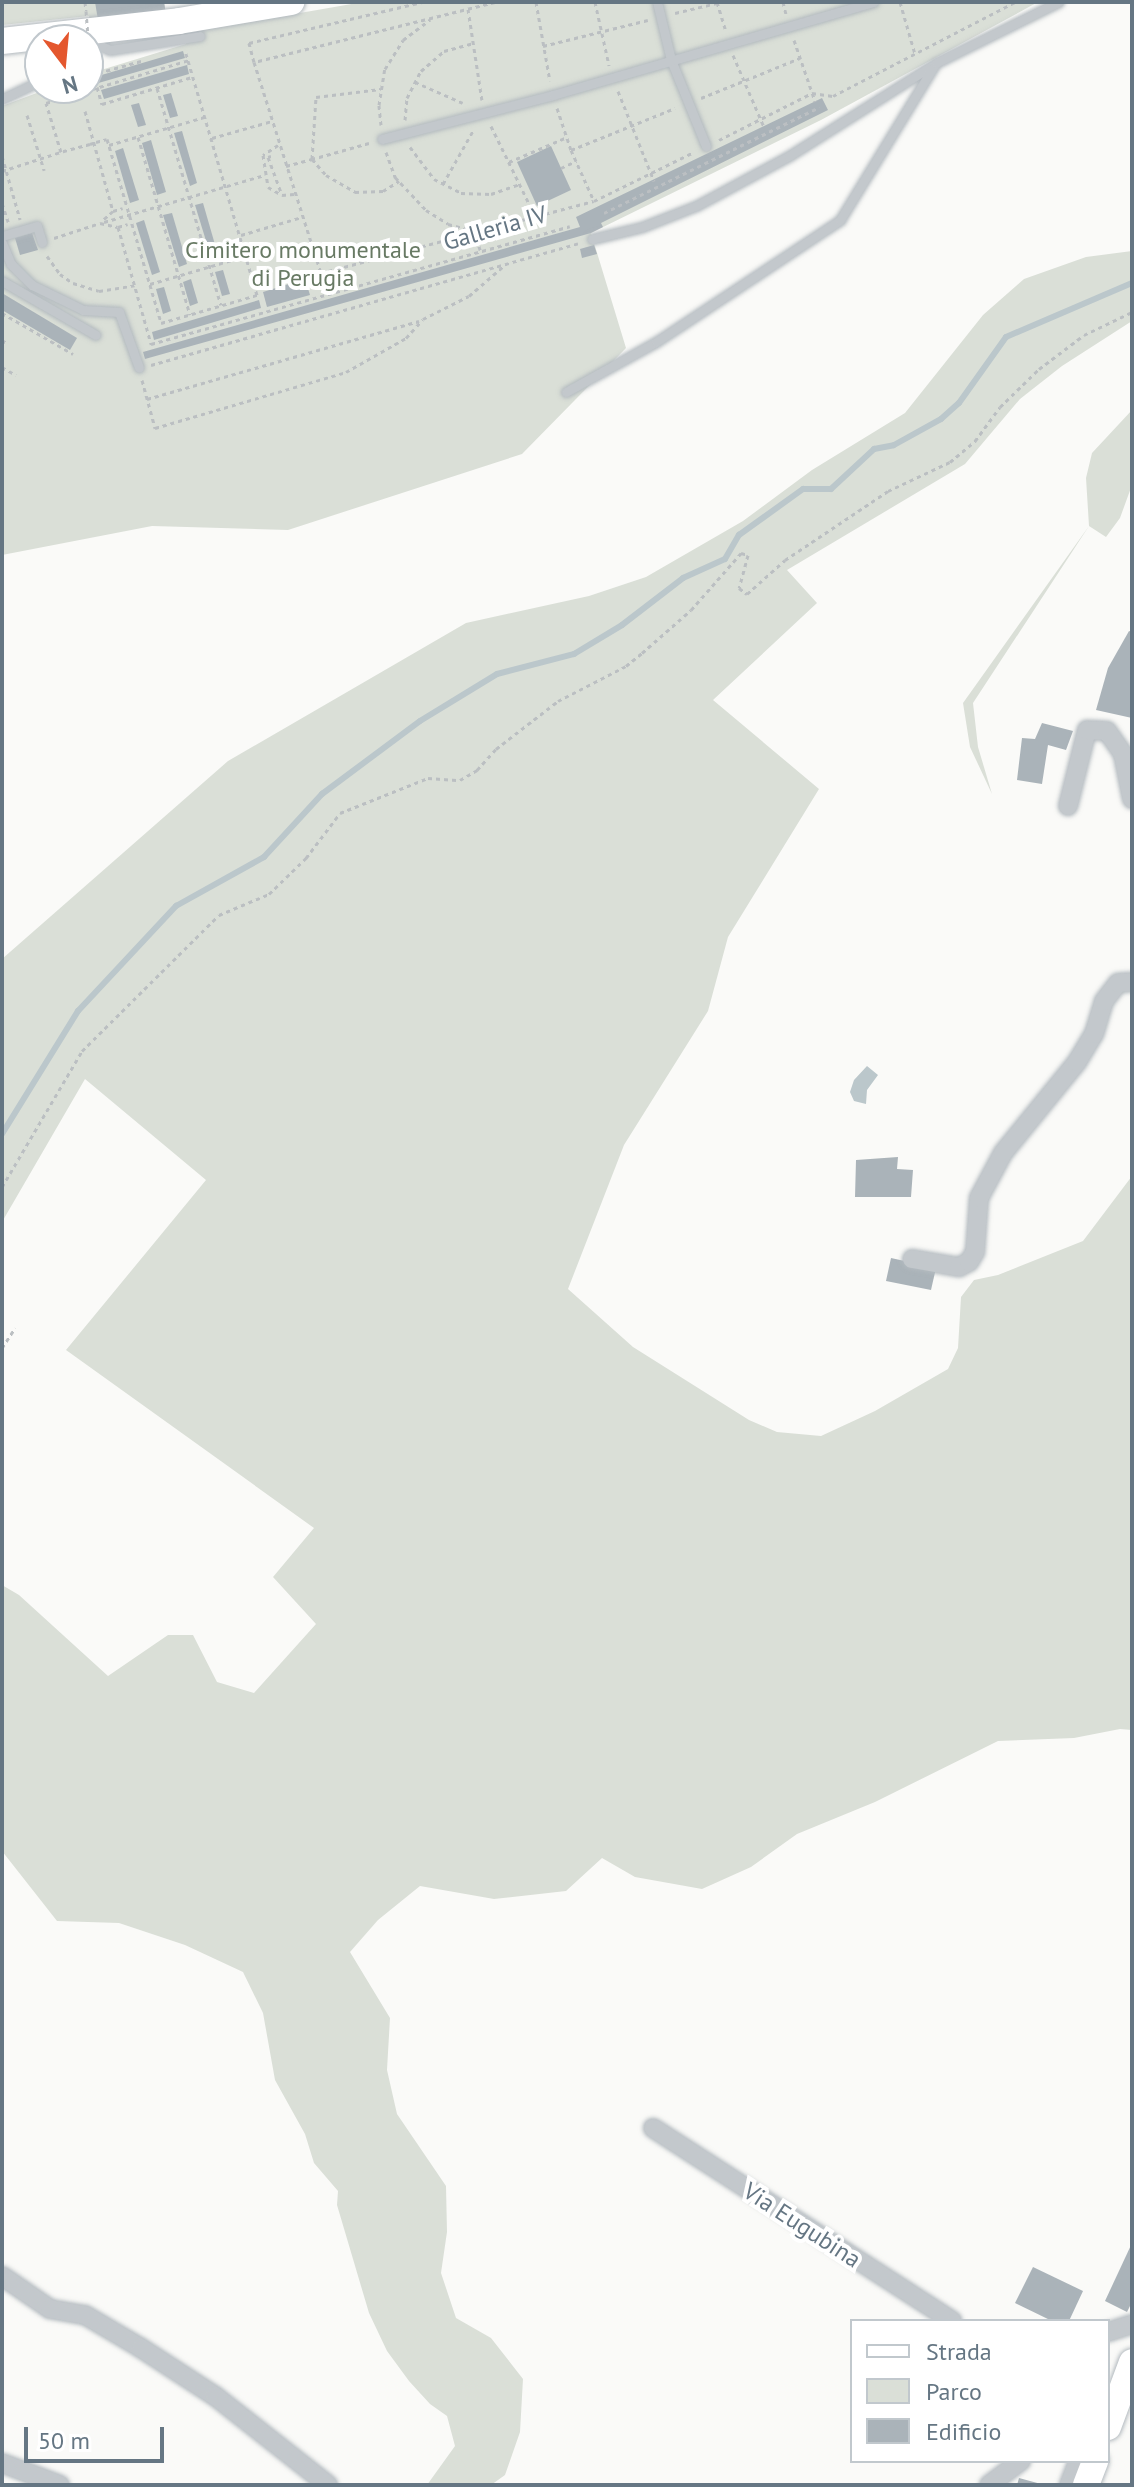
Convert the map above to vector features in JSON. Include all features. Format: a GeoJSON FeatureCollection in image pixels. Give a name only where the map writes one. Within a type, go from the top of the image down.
{"type":"FeatureCollection","features":[{"type":"Feature","properties":{"kind":"street"},"geometry":{"type":"LineString","coordinates":[[104,27],[198,19],[279,3]]}},
{"type":"Feature","properties":{"kind":"street"},"geometry":{"type":"LineString","coordinates":[[2,41],[24,38]]}},
{"type":"Feature","properties":{"kind":"street"},"geometry":{"type":"LineString","coordinates":[[1068,806],[1087,730],[1107,731],[1123,754],[1132,799]]}},
{"type":"Feature","properties":{"kind":"street"},"geometry":{"type":"LineString","coordinates":[[912,1259],[959,1267],[969,1262],[975,1252],[979,1198],[1003,1153],[1077,1062],[1094,1034],[1104,1001],[1118,983],[1132,982]]}},
{"type":"Feature","properties":{"kind":"street","name":"Via Eugubina"},"geometry":{"type":"LineString","coordinates":[[653,2128],[949,2319]]}},
{"type":"Feature","properties":{"kind":"street"},"geometry":{"type":"LineString","coordinates":[[2,2276],[50,2309],[85,2315],[141,2348],[215,2396],[328,2485]]}},
{"type":"Feature","properties":{"kind":"street"},"geometry":{"type":"LineString","coordinates":[[1110,2331],[1132,2324]]}},
{"type":"Feature","properties":{"kind":"street"},"geometry":{"type":"LineString","coordinates":[[1110,2422],[1132,2362]]}},
{"type":"Feature","properties":{"kind":"street"},"geometry":{"type":"LineString","coordinates":[[2,2463],[60,2485]]}},
{"type":"Feature","properties":{"kind":"street"},"geometry":{"type":"LineString","coordinates":[[989,2485],[1018,2463]]}},
{"type":"Feature","properties":{"kind":"street"},"geometry":{"type":"LineString","coordinates":[[1069,2485],[1077,2463]]}},
{"type":"Feature","properties":{"kind":"street"},"geometry":{"type":"LineString","coordinates":[[1086,2485],[1094,2463]]}},
{"type":"Feature","properties":{"kind":"lane"},"geometry":{"type":"LineString","coordinates":[[657,2],[671,60],[706,146]]}},
{"type":"Feature","properties":{"kind":"lane"},"geometry":{"type":"LineString","coordinates":[[382,139],[553,95],[874,2]]}},
{"type":"Feature","properties":{"kind":"lane"},"geometry":{"type":"LineString","coordinates":[[592,239],[642,227],[696,206],[789,156],[936,63],[1059,2]]}},
{"type":"Feature","properties":{"kind":"lane"},"geometry":{"type":"LineString","coordinates":[[566,392],[656,342],[840,220],[936,63]]}},
{"type":"Feature","properties":{"kind":"lane"},"geometry":{"type":"LineString","coordinates":[[2,99],[24,89]]}},
{"type":"Feature","properties":{"kind":"lane"},"geometry":{"type":"LineString","coordinates":[[7,235],[37,226],[42,242]]}},
{"type":"Feature","properties":{"kind":"lane"},"geometry":{"type":"LineString","coordinates":[[2,243],[11,264],[32,285],[83,310],[119,312],[139,368]]}},
{"type":"Feature","properties":{"kind":"lane"},"geometry":{"type":"LineString","coordinates":[[2,281],[26,276]]}},
{"type":"Feature","properties":{"kind":"lane"},"geometry":{"type":"LineString","coordinates":[[2,281],[96,335]]}},
{"type":"Feature","properties":{"kind":"path"},"geometry":{"type":"LineString","coordinates":[[79,24],[85,2]]}},
{"type":"Feature","properties":{"kind":"path"},"geometry":{"type":"LineString","coordinates":[[423,2],[249,43],[278,145],[321,273],[596,201],[812,93],[833,96],[1015,2]]}},
{"type":"Feature","properties":{"kind":"path"},"geometry":{"type":"LineString","coordinates":[[254,62],[495,2]]}},
{"type":"Feature","properties":{"kind":"path"},"geometry":{"type":"LineString","coordinates":[[536,2],[553,95],[576,161],[602,207]]}},
{"type":"Feature","properties":{"kind":"path"},"geometry":{"type":"LineString","coordinates":[[543,46],[719,2],[729,44],[764,127]]}},
{"type":"Feature","properties":{"kind":"path"},"geometry":{"type":"LineString","coordinates":[[783,2],[815,101]]}},
{"type":"Feature","properties":{"kind":"path"},"geometry":{"type":"LineString","coordinates":[[900,2],[915,54]]}},
{"type":"Feature","properties":{"kind":"path"},"geometry":{"type":"LineString","coordinates":[[4,170],[107,139],[161,323],[257,295],[184,48]]}},
{"type":"Feature","properties":{"kind":"path"},"geometry":{"type":"LineString","coordinates":[[104,71],[144,60]]}},
{"type":"Feature","properties":{"kind":"path"},"geometry":{"type":"LineString","coordinates":[[104,85],[189,60]]}},
{"type":"Feature","properties":{"kind":"path"},"geometry":{"type":"LineString","coordinates":[[104,103],[193,77]]}},
{"type":"Feature","properties":{"kind":"path"},"geometry":{"type":"LineString","coordinates":[[157,88],[221,305]]}},
{"type":"Feature","properties":{"kind":"path"},"geometry":{"type":"LineString","coordinates":[[381,89],[316,97],[312,159],[326,175],[355,192],[383,191],[399,181]]}},
{"type":"Feature","properties":{"kind":"path"},"geometry":{"type":"LineString","coordinates":[[46,104],[61,152]]}},
{"type":"Feature","properties":{"kind":"path"},"geometry":{"type":"LineString","coordinates":[[604,213],[819,107]]}},
{"type":"Feature","properties":{"kind":"path"},"geometry":{"type":"LineString","coordinates":[[85,111],[113,211]]}},
{"type":"Feature","properties":{"kind":"path"},"geometry":{"type":"LineString","coordinates":[[27,115],[44,170]]}},
{"type":"Feature","properties":{"kind":"path"},"geometry":{"type":"LineString","coordinates":[[109,145],[205,117]]}},
{"type":"Feature","properties":{"kind":"path"},"geometry":{"type":"LineString","coordinates":[[212,138],[272,121]]}},
{"type":"Feature","properties":{"kind":"path"},"geometry":{"type":"LineString","coordinates":[[138,137],[190,315]]}},
{"type":"Feature","properties":{"kind":"path"},"geometry":{"type":"LineString","coordinates":[[509,162],[567,137]]}},
{"type":"Feature","properties":{"kind":"path"},"geometry":{"type":"LineString","coordinates":[[286,166],[382,139]]}},
{"type":"Feature","properties":{"kind":"path"},"geometry":{"type":"LineString","coordinates":[[278,145],[263,155],[268,187],[282,195],[294,194]]}},
{"type":"Feature","properties":{"kind":"path"},"geometry":{"type":"LineString","coordinates":[[2,156],[24,230]]}},
{"type":"Feature","properties":{"kind":"path"},"geometry":{"type":"LineString","coordinates":[[271,156],[268,157],[282,195]]}},
{"type":"Feature","properties":{"kind":"path"},"geometry":{"type":"LineString","coordinates":[[561,168],[576,161]]}},
{"type":"Feature","properties":{"kind":"path"},"geometry":{"type":"LineString","coordinates":[[650,173],[654,181]]}},
{"type":"Feature","properties":{"kind":"path"},"geometry":{"type":"LineString","coordinates":[[118,227],[135,285],[99,291],[73,283],[60,274],[42,242],[265,175]]}},
{"type":"Feature","properties":{"kind":"path"},"geometry":{"type":"LineString","coordinates":[[2,203],[7,235]]}},
{"type":"Feature","properties":{"kind":"path"},"geometry":{"type":"LineString","coordinates":[[100,223],[113,211],[123,208]]}},
{"type":"Feature","properties":{"kind":"path"},"geometry":{"type":"LineString","coordinates":[[240,235],[302,217]]}},
{"type":"Feature","properties":{"kind":"path"},"geometry":{"type":"LineString","coordinates":[[100,223],[118,227],[128,224]]}},
{"type":"Feature","properties":{"kind":"path","name":"Galleria IV"},"geometry":{"type":"LineString","coordinates":[[135,285],[151,344],[570,226]]}},
{"type":"Feature","properties":{"kind":"path"},"geometry":{"type":"LineString","coordinates":[[423,319],[406,338],[346,372],[155,428],[139,368],[592,239]]}},
{"type":"Feature","properties":{"kind":"path"},"geometry":{"type":"LineString","coordinates":[[477,240],[480,251]]}},
{"type":"Feature","properties":{"kind":"path"},"geometry":{"type":"LineString","coordinates":[[150,284],[246,256]]}},
{"type":"Feature","properties":{"kind":"path"},"geometry":{"type":"LineString","coordinates":[[147,399],[423,319],[469,296],[506,264]]}},
{"type":"Feature","properties":{"kind":"path"},"geometry":{"type":"LineString","coordinates":[[2,1187],[82,1051],[219,915],[269,894],[306,858],[340,813],[428,778],[460,780],[477,770],[496,749],[558,701],[626,666],[642,653],[691,610],[741,553],[748,555],[739,588],[747,594],[785,560],[888,491],[950,462],[975,441],[1000,407],[1039,369],[1084,335],[1132,312]]}},
{"type":"Feature","properties":{"kind":"path"},"geometry":{"type":"LineString","coordinates":[[2,313],[73,354]]}},
{"type":"Feature","properties":{"kind":"path"},"geometry":{"type":"LineString","coordinates":[[2,367],[16,375]]}},
{"type":"Feature","properties":{"kind":"path"},"geometry":{"type":"LineString","coordinates":[[2,1348],[15,1328]]}},
{"type":"Feature","properties":{"kind":"green space"},"geometry":{"type":"Polygon","coordinates":[[[2,2],[164,2],[166,14],[104,25],[90,24],[89,16],[2,25],[2,2]]]}},
{"type":"Feature","properties":{"kind":"green space","name":"Cimitero monumentale di Perugia"},"geometry":{"type":"Polygon","coordinates":[[[363,2],[1038,2],[821,120],[591,233],[626,348],[522,454],[288,530],[152,526],[2,555],[2,106],[24,98],[24,104],[104,104],[104,69],[186,44],[185,33],[363,2]]]}},
{"type":"Feature","properties":{"kind":"green space"},"geometry":{"type":"Polygon","coordinates":[[[1132,251],[1132,321],[1062,366],[1020,399],[965,464],[787,570],[817,603],[713,700],[819,789],[728,937],[708,1011],[624,1145],[568,1289],[633,1347],[749,1420],[777,1432],[821,1436],[875,1411],[948,1369],[958,1348],[961,1297],[974,1280],[998,1275],[1083,1241],[1132,1176],[1132,1730],[1120,1729],[1074,1738],[998,1741],[875,1802],[797,1834],[751,1867],[702,1889],[635,1877],[602,1858],[566,1891],[494,1899],[420,1886],[378,1920],[350,1952],[390,2018],[387,2070],[397,2114],[446,2186],[447,2232],[441,2273],[456,2318],[491,2338],[523,2379],[520,2432],[505,2475],[491,2485],[427,2485],[455,2446],[447,2416],[430,2404],[409,2381],[387,2351],[369,2313],[337,2205],[338,2191],[314,2163],[305,2134],[275,2080],[263,2013],[243,1972],[185,1945],[119,1923],[57,1921],[2,1851],[2,1585],[19,1595],[108,1676],[168,1635],[193,1635],[217,1682],[254,1693],[316,1624],[273,1577],[314,1528],[66,1350],[206,1180],[85,1079],[2,1222],[2,959],[228,761],[466,623],[589,596],[646,577],[743,521],[812,470],[905,413],[983,315],[1024,279],[1086,257],[1132,251]]]}},
{"type":"Feature","properties":{"kind":"green space"},"geometry":{"type":"Polygon","coordinates":[[[1132,410],[1132,485],[1120,518],[1106,537],[1089,526],[1086,478],[1092,453],[1132,410]]]}},
{"type":"Feature","properties":{"kind":"green space"},"geometry":{"type":"Polygon","coordinates":[[[1089,526],[973,703],[978,747],[992,794],[970,747],[963,703],[1089,526]]]}},
{"type":"Feature","properties":{"kind":"shaded area"},"geometry":{"type":"Polygon","coordinates":[[[867,1066],[878,1075],[867,1090],[866,1104],[854,1101],[850,1092],[854,1080],[867,1066]]]}},
{"type":"Feature","properties":{"kind":"building"},"geometry":{"type":"Polygon","coordinates":[[[95,2],[164,2],[166,14],[99,24],[95,2]]]}},
{"type":"Feature","properties":{"kind":"building"},"geometry":{"type":"Polygon","coordinates":[[[183,51],[185,58],[104,81],[104,74],[183,51]]]}},
{"type":"Feature","properties":{"kind":"building"},"geometry":{"type":"Polygon","coordinates":[[[187,65],[189,74],[104,99],[104,89],[187,65]]]}},
{"type":"Feature","properties":{"kind":"building"},"geometry":{"type":"Polygon","coordinates":[[[171,93],[178,116],[170,118],[163,95],[171,93]]]}},
{"type":"Feature","properties":{"kind":"building"},"geometry":{"type":"Polygon","coordinates":[[[822,98],[828,110],[601,223],[603,227],[591,233],[145,359],[143,352],[580,227],[576,217],[822,98]]]}},
{"type":"Feature","properties":{"kind":"building"},"geometry":{"type":"Polygon","coordinates":[[[139,103],[146,125],[138,127],[131,105],[139,103]]]}},
{"type":"Feature","properties":{"kind":"building"},"geometry":{"type":"Polygon","coordinates":[[[182,131],[197,183],[190,186],[174,133],[182,131]]]}},
{"type":"Feature","properties":{"kind":"building"},"geometry":{"type":"Polygon","coordinates":[[[151,140],[166,192],[157,195],[142,143],[151,140]]]}},
{"type":"Feature","properties":{"kind":"building"},"geometry":{"type":"Polygon","coordinates":[[[551,146],[571,190],[537,206],[517,162],[551,146]]]}},
{"type":"Feature","properties":{"kind":"building"},"geometry":{"type":"Polygon","coordinates":[[[123,148],[139,200],[130,203],[115,151],[123,148]]]}},
{"type":"Feature","properties":{"kind":"building"},"geometry":{"type":"Polygon","coordinates":[[[203,203],[218,255],[211,257],[195,205],[203,203]]]}},
{"type":"Feature","properties":{"kind":"building"},"geometry":{"type":"Polygon","coordinates":[[[172,213],[187,264],[179,267],[163,215],[172,213]]]}},
{"type":"Feature","properties":{"kind":"building"},"geometry":{"type":"Polygon","coordinates":[[[144,220],[160,272],[152,275],[136,223],[144,220]]]}},
{"type":"Feature","properties":{"kind":"building"},"geometry":{"type":"Polygon","coordinates":[[[32,233],[38,250],[20,255],[15,238],[32,233]]]}},
{"type":"Feature","properties":{"kind":"building"},"geometry":{"type":"Polygon","coordinates":[[[594,245],[597,254],[582,258],[580,249],[594,245]]]}},
{"type":"Feature","properties":{"kind":"building"},"geometry":{"type":"Polygon","coordinates":[[[223,270],[230,294],[222,296],[215,272],[223,270]]]}},
{"type":"Feature","properties":{"kind":"building"},"geometry":{"type":"Polygon","coordinates":[[[191,279],[198,303],[190,306],[183,282],[191,279]]]}},
{"type":"Feature","properties":{"kind":"building"},"geometry":{"type":"Polygon","coordinates":[[[305,279],[310,295],[267,307],[263,292],[305,279]]]}},
{"type":"Feature","properties":{"kind":"building"},"geometry":{"type":"Polygon","coordinates":[[[164,287],[171,311],[163,314],[156,289],[164,287]]]}},
{"type":"Feature","properties":{"kind":"building"},"geometry":{"type":"Polygon","coordinates":[[[2,293],[77,338],[70,350],[2,310],[2,293]]]}},
{"type":"Feature","properties":{"kind":"building"},"geometry":{"type":"Polygon","coordinates":[[[259,300],[261,308],[154,340],[152,332],[259,300]]]}},
{"type":"Feature","properties":{"kind":"building"},"geometry":{"type":"Polygon","coordinates":[[[1129,631],[1132,632],[1132,718],[1096,710],[1108,668],[1129,631]]]}},
{"type":"Feature","properties":{"kind":"building"},"geometry":{"type":"Polygon","coordinates":[[[1042,723],[1073,731],[1066,750],[1048,745],[1042,784],[1017,780],[1022,738],[1035,739],[1042,723]]]}},
{"type":"Feature","properties":{"kind":"building"},"geometry":{"type":"Polygon","coordinates":[[[898,1157],[897,1169],[913,1170],[911,1197],[855,1197],[856,1160],[898,1157]]]}},
{"type":"Feature","properties":{"kind":"building"},"geometry":{"type":"Polygon","coordinates":[[[891,1258],[936,1268],[931,1290],[886,1281],[891,1258]]]}},
{"type":"Feature","properties":{"kind":"building"},"geometry":{"type":"Polygon","coordinates":[[[1132,2243],[1132,2302],[1127,2312],[1105,2301],[1132,2243]]]}},
{"type":"Feature","properties":{"kind":"building"},"geometry":{"type":"Polygon","coordinates":[[[1033,2267],[1083,2291],[1070,2319],[1048,2319],[1015,2303],[1033,2267]]]}},
{"type":"Feature","properties":{"kind":"building"},"geometry":{"type":"Polygon","coordinates":[[[1019,2478],[1041,2484],[1041,2485],[1017,2485],[1019,2478]]]}},
{"type":"Feature","properties":{"kind":"waterway"},"geometry":{"type":"LineString","coordinates":[[2,1134],[78,1011],[176,906],[264,857],[322,794],[420,721],[497,674],[574,654],[622,625],[683,578],[725,559],[739,535],[803,489],[831,489],[874,449],[894,445],[941,419],[959,403],[1006,337],[1132,283]]}}]}
